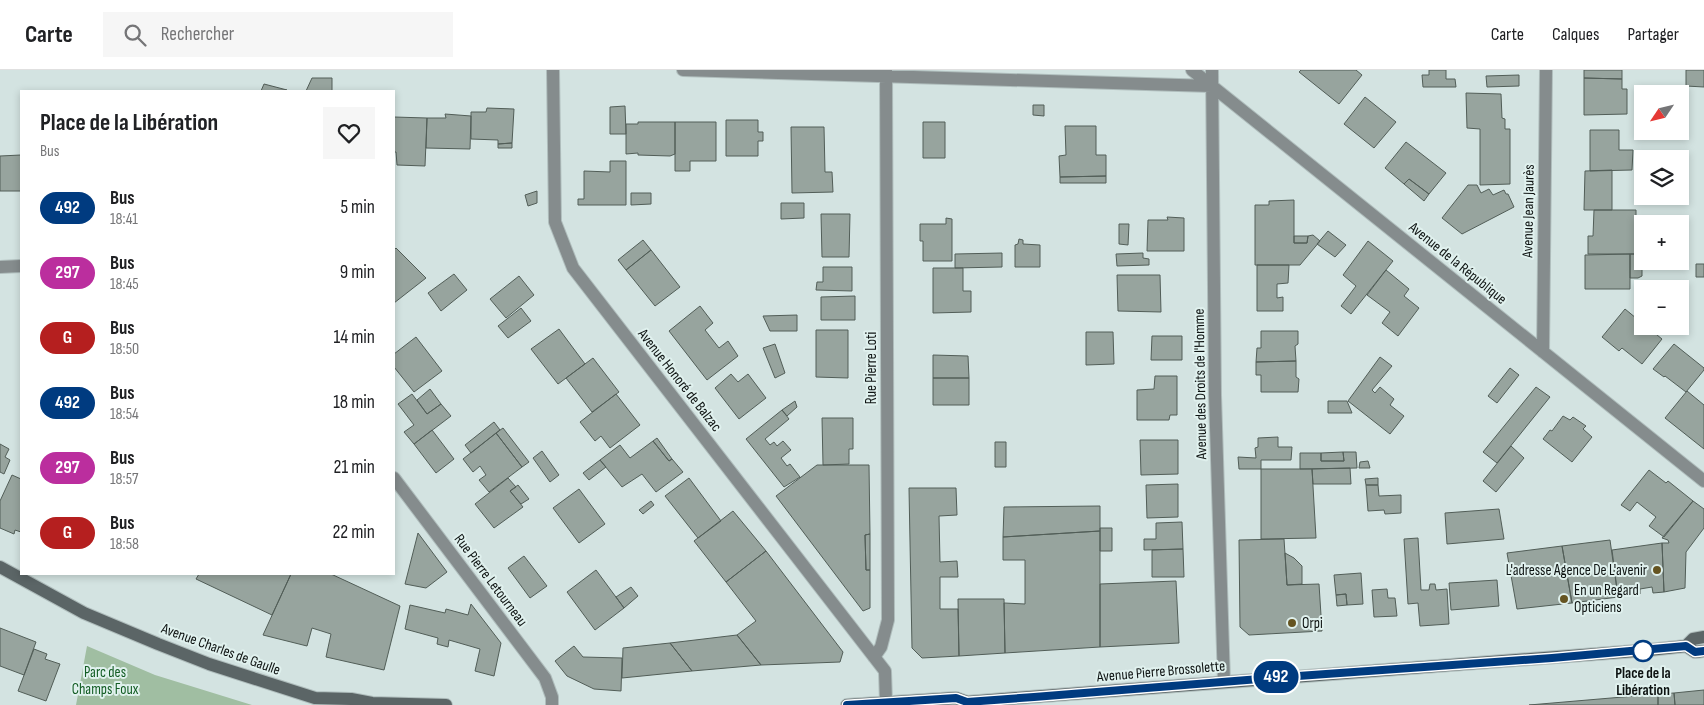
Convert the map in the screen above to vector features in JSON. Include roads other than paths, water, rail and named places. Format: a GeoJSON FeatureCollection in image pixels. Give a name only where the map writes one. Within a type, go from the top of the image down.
{"type":"FeatureCollection","features":[{"type":"Feature","properties":{"kind":"main road","name":"Avenue Charles de Gaulle"},"geometry":{"type":"LineString","coordinates":[[0,567],[84,613],[158,644],[209,664],[315,698],[351,699],[372,703],[446,705]]}},
{"type":"Feature","properties":{"kind":"main road","name":"Avenue Pierre Brossolette"},"geometry":{"type":"LineString","coordinates":[[1686,646],[1693,639],[1704,637]]}},
{"type":"Feature","properties":{"kind":"main road","name":"Avenue Pierre Brossolette"},"geometry":{"type":"LineString","coordinates":[[847,705],[886,704],[956,698],[965,703],[1686,646],[1695,652],[1704,651]]}},
{"type":"Feature","properties":{"kind":"main road"},"geometry":{"type":"LineString","coordinates":[[315,698],[334,705]]}},
{"type":"Feature","properties":{"kind":"street","name":"Avenue Honoré de Balzac"},"geometry":{"type":"LineString","coordinates":[[553,70],[556,222],[573,268],[885,671],[886,704]]}},
{"type":"Feature","properties":{"kind":"street"},"geometry":{"type":"LineString","coordinates":[[683,70],[886,73],[1212,86]]}},
{"type":"Feature","properties":{"kind":"street","name":"Avenue de la République"},"geometry":{"type":"LineString","coordinates":[[1192,70],[1704,481]]}},
{"type":"Feature","properties":{"kind":"street","name":"Avenue des Droits de l'Homme"},"geometry":{"type":"LineString","coordinates":[[1212,70],[1215,395],[1224,682]]}},
{"type":"Feature","properties":{"kind":"street","name":"Avenue Jean Jaurès"},"geometry":{"type":"LineString","coordinates":[[1543,352],[1546,70]]}},
{"type":"Feature","properties":{"kind":"street","name":"Rue Pierre Loti"},"geometry":{"type":"LineString","coordinates":[[874,657],[881,647],[888,620],[886,73]]}},
{"type":"Feature","properties":{"kind":"street"},"geometry":{"type":"LineString","coordinates":[[0,267],[20,266]]}},
{"type":"Feature","properties":{"kind":"street","name":"Rue Pierre Letourneau"},"geometry":{"type":"LineString","coordinates":[[395,479],[545,678],[552,697],[552,705]]}},
{"type":"Feature","properties":{"kind":"place","name":"L'adresse Agence De L'avenir"},"geometry":{"type":"Point","coordinates":[1657,570]}},
{"type":"Feature","properties":{"kind":"place","name":"En un Regard Opticiens"},"geometry":{"type":"Point","coordinates":[1564,599]}},
{"type":"Feature","properties":{"kind":"place","name":"Orpi"},"geometry":{"type":"Point","coordinates":[1292,623]}},
{"type":"Feature","properties":{"kind":"place","name":"Place de la Libération"},"geometry":{"type":"Point","coordinates":[1643,651]}},
{"type":"Feature","properties":{"kind":"park label","name":"Parc des Champs Foux"},"geometry":{"type":"Point","coordinates":[105,680]}}]}
